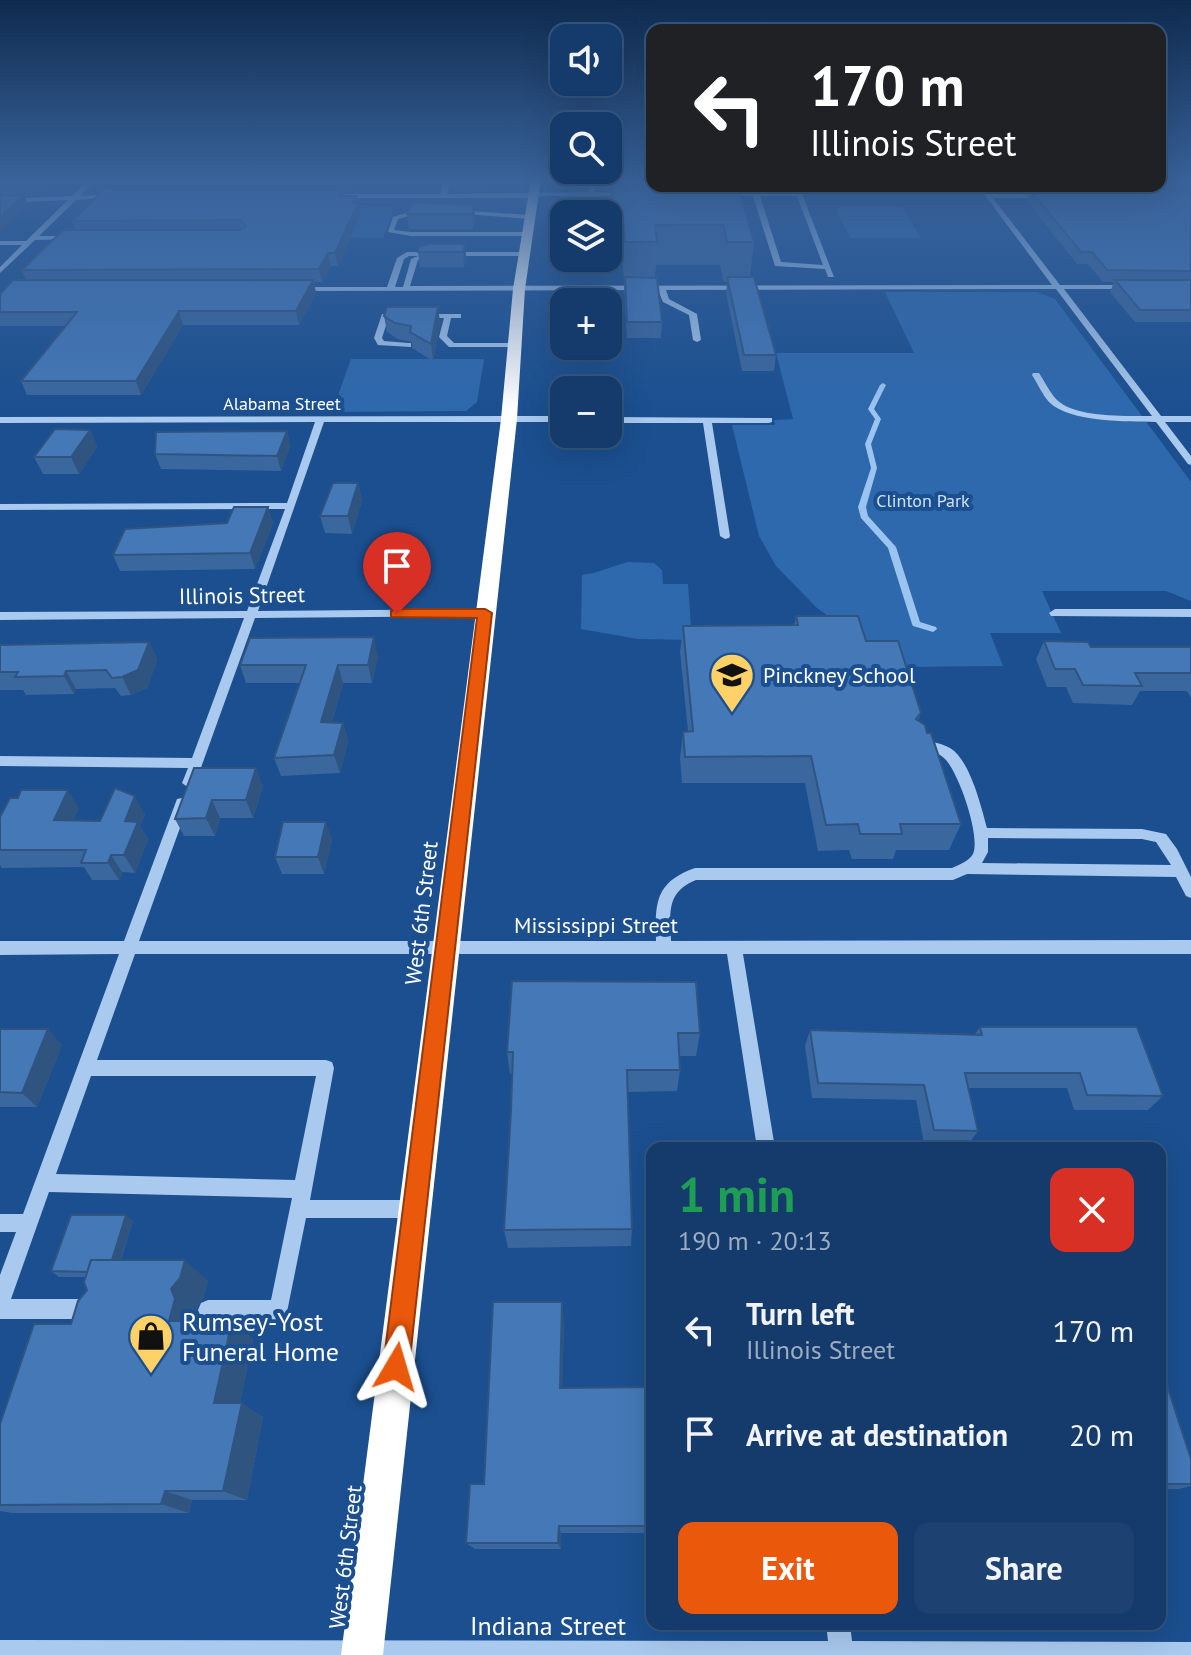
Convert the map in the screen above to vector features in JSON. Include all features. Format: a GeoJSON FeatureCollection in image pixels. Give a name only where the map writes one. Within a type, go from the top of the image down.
{"type":"FeatureCollection","features":[{"type":"Feature","properties":{"kind":"highway","name":"West 6th Street"},"geometry":{"type":"LineString","coordinates":[[362,1654],[509,419],[524,256]]}},
{"type":"Feature","properties":{"kind":"street"},"geometry":{"type":"LineString","coordinates":[[0,271],[15,256]]}},
{"type":"Feature","properties":{"kind":"street"},"geometry":{"type":"LineString","coordinates":[[404,256],[378,338],[381,343],[408,345]]}},
{"type":"Feature","properties":{"kind":"street"},"geometry":{"type":"LineString","coordinates":[[406,289],[415,259],[448,256]]}},
{"type":"Feature","properties":{"kind":"street"},"geometry":{"type":"LineString","coordinates":[[776,256],[778,264],[828,267]]}},
{"type":"Feature","properties":{"kind":"street"},"geometry":{"type":"LineString","coordinates":[[824,256],[836,288]]}},
{"type":"Feature","properties":{"kind":"street"},"geometry":{"type":"LineString","coordinates":[[1035,256],[1191,462]]}},
{"type":"Feature","properties":{"kind":"street"},"geometry":{"type":"LineString","coordinates":[[622,288],[1147,287]]}},
{"type":"Feature","properties":{"kind":"street"},"geometry":{"type":"LineString","coordinates":[[661,288],[666,300],[693,314],[697,340]]}},
{"type":"Feature","properties":{"kind":"street"},"geometry":{"type":"LineString","coordinates":[[296,289],[550,289]]}},
{"type":"Feature","properties":{"kind":"street"},"geometry":{"type":"LineString","coordinates":[[388,308],[401,316]]}},
{"type":"Feature","properties":{"kind":"street"},"geometry":{"type":"LineString","coordinates":[[417,316],[453,316],[443,337],[452,345]]}},
{"type":"Feature","properties":{"kind":"street"},"geometry":{"type":"LineString","coordinates":[[441,345],[514,345]]}},
{"type":"Feature","properties":{"kind":"street"},"geometry":{"type":"LineString","coordinates":[[1036,375],[1054,402],[1062,408],[1123,418],[1191,419]]}},
{"type":"Feature","properties":{"kind":"street"},"geometry":{"type":"LineString","coordinates":[[0,1302],[321,419]]}},
{"type":"Feature","properties":{"kind":"street","name":"Alabama Street"},"geometry":{"type":"LineString","coordinates":[[0,420],[550,419]]}},
{"type":"Feature","properties":{"kind":"street"},"geometry":{"type":"LineString","coordinates":[[622,420],[769,420]]}},
{"type":"Feature","properties":{"kind":"street"},"geometry":{"type":"LineString","coordinates":[[707,420],[725,536]]}},
{"type":"Feature","properties":{"kind":"street"},"geometry":{"type":"LineString","coordinates":[[0,507],[291,506]]}},
{"type":"Feature","properties":{"kind":"street","name":"Illinois Street"},"geometry":{"type":"LineString","coordinates":[[0,616],[485,613]]}},
{"type":"Feature","properties":{"kind":"street"},"geometry":{"type":"LineString","coordinates":[[1055,613],[1191,613]]}},
{"type":"Feature","properties":{"kind":"street"},"geometry":{"type":"LineString","coordinates":[[916,745],[947,752],[958,763],[981,833],[981,853],[968,869]]}},
{"type":"Feature","properties":{"kind":"street"},"geometry":{"type":"LineString","coordinates":[[0,761],[197,763]]}},
{"type":"Feature","properties":{"kind":"street"},"geometry":{"type":"LineString","coordinates":[[981,833],[1142,834],[1161,838],[1191,892]]}},
{"type":"Feature","properties":{"kind":"street"},"geometry":{"type":"LineString","coordinates":[[664,948],[663,913],[668,891],[677,879],[695,874],[953,874],[968,869],[1181,871]]}},
{"type":"Feature","properties":{"kind":"street","name":"Mississippi Street"},"geometry":{"type":"LineString","coordinates":[[0,948],[1191,947]]}},
{"type":"Feature","properties":{"kind":"street"},"geometry":{"type":"LineString","coordinates":[[734,948],[765,1142]]}},
{"type":"Feature","properties":{"kind":"street"},"geometry":{"type":"LineString","coordinates":[[86,1068],[326,1068],[279,1310],[208,1310]]}},
{"type":"Feature","properties":{"kind":"street"},"geometry":{"type":"LineString","coordinates":[[44,1183],[302,1189]]}},
{"type":"Feature","properties":{"kind":"street"},"geometry":{"type":"LineString","coordinates":[[298,1209],[415,1209]]}},
{"type":"Feature","properties":{"kind":"street"},"geometry":{"type":"LineString","coordinates":[[0,1223],[29,1223]]}},
{"type":"Feature","properties":{"kind":"street"},"geometry":{"type":"LineString","coordinates":[[0,1309],[103,1309]]}},
{"type":"Feature","properties":{"kind":"street"},"geometry":{"type":"LineString","coordinates":[[839,1630],[842,1654]]}},
{"type":"Feature","properties":{"kind":"street","name":"Indiana Street"},"geometry":{"type":"LineString","coordinates":[[0,1652],[1191,1654]]}},
{"type":"Feature","properties":{"kind":"green space","name":"Clinton Park"},"geometry":{"type":"Polygon","coordinates":[[[885,292],[1037,292],[1055,299],[1191,482],[1191,601],[1166,591],[1042,591],[1061,633],[990,633],[1003,666],[900,667],[817,608],[776,566],[759,536],[732,425],[775,425],[774,420],[793,419],[776,353],[914,353],[885,292]]]}},
{"type":"Feature","properties":{"kind":"green space"},"geometry":{"type":"Polygon","coordinates":[[[351,359],[484,359],[477,402],[466,411],[332,412],[351,359]]]}},
{"type":"Feature","properties":{"kind":"green space"},"geometry":{"type":"Polygon","coordinates":[[[628,562],[654,563],[662,570],[663,584],[688,584],[692,640],[638,639],[581,629],[582,575],[628,562]]]}},
{"type":"Feature","properties":{"kind":"building"},"geometry":{"type":"Polygon","coordinates":[[[36,256],[326,256],[319,269],[22,270],[36,256]]]}},
{"type":"Feature","properties":{"kind":"building"},"geometry":{"type":"Polygon","coordinates":[[[1096,256],[1191,256],[1191,271],[1107,270],[1096,256]]]}},
{"type":"Feature","properties":{"kind":"building"},"geometry":{"type":"Polygon","coordinates":[[[625,277],[657,278],[662,322],[627,322],[625,277]]]}},
{"type":"Feature","properties":{"kind":"building"},"geometry":{"type":"Polygon","coordinates":[[[727,277],[754,277],[776,355],[744,355],[727,277]]]}},
{"type":"Feature","properties":{"kind":"building"},"geometry":{"type":"Polygon","coordinates":[[[13,280],[313,280],[296,311],[179,311],[136,381],[21,381],[77,312],[0,312],[0,294],[13,280]]]}},
{"type":"Feature","properties":{"kind":"building"},"geometry":{"type":"Polygon","coordinates":[[[1115,280],[1191,280],[1191,310],[1140,310],[1115,280]]]}},
{"type":"Feature","properties":{"kind":"building"},"geometry":{"type":"Polygon","coordinates":[[[387,307],[438,307],[431,344],[410,332],[411,326],[395,323],[384,316],[387,307]]]}},
{"type":"Feature","properties":{"kind":"building"},"geometry":{"type":"Polygon","coordinates":[[[55,429],[90,430],[71,457],[34,457],[55,429]]]}},
{"type":"Feature","properties":{"kind":"building"},"geometry":{"type":"Polygon","coordinates":[[[287,431],[277,456],[155,454],[156,432],[287,431]]]}},
{"type":"Feature","properties":{"kind":"building"},"geometry":{"type":"Polygon","coordinates":[[[333,483],[358,483],[348,516],[320,516],[333,483]]]}},
{"type":"Feature","properties":{"kind":"building"},"geometry":{"type":"Polygon","coordinates":[[[234,507],[268,507],[250,553],[113,555],[125,529],[227,523],[234,507]]]}},
{"type":"Feature","properties":{"kind":"building"},"geometry":{"type":"Polygon","coordinates":[[[796,616],[858,616],[866,641],[898,641],[921,713],[916,719],[925,725],[927,733],[931,733],[961,824],[900,824],[902,834],[860,834],[858,824],[826,825],[811,756],[685,757],[683,732],[693,731],[683,626],[798,625],[796,616]]]}},
{"type":"Feature","properties":{"kind":"building"},"geometry":{"type":"Polygon","coordinates":[[[374,637],[368,665],[338,665],[321,722],[343,723],[334,755],[274,758],[306,665],[240,665],[250,638],[374,637]]]}},
{"type":"Feature","properties":{"kind":"building"},"geometry":{"type":"Polygon","coordinates":[[[1044,641],[1088,642],[1091,647],[1191,647],[1191,673],[1135,673],[1142,686],[1083,685],[1075,669],[1055,669],[1044,641]]]}},
{"type":"Feature","properties":{"kind":"building"},"geometry":{"type":"Polygon","coordinates":[[[149,642],[138,670],[122,677],[112,678],[106,670],[66,671],[64,676],[15,677],[18,672],[0,672],[0,645],[149,642]]]}},
{"type":"Feature","properties":{"kind":"building"},"geometry":{"type":"Polygon","coordinates":[[[194,768],[256,768],[246,800],[212,800],[206,818],[175,819],[194,768]]]}},
{"type":"Feature","properties":{"kind":"building"},"geometry":{"type":"Polygon","coordinates":[[[115,788],[135,796],[125,821],[138,822],[124,855],[111,855],[108,863],[81,863],[86,850],[0,850],[0,817],[10,798],[18,798],[21,790],[68,790],[54,820],[100,821],[115,788]]]}},
{"type":"Feature","properties":{"kind":"building"},"geometry":{"type":"Polygon","coordinates":[[[283,822],[326,822],[318,857],[275,857],[283,822]]]}},
{"type":"Feature","properties":{"kind":"building"},"geometry":{"type":"Polygon","coordinates":[[[512,981],[696,982],[700,1033],[678,1033],[680,1070],[627,1070],[632,1229],[504,1230],[513,1052],[507,1052],[512,981]]]}},
{"type":"Feature","properties":{"kind":"building"},"geometry":{"type":"Polygon","coordinates":[[[980,1027],[1137,1027],[1163,1096],[1087,1095],[1080,1073],[965,1073],[978,1131],[934,1130],[924,1085],[818,1083],[810,1030],[982,1035],[980,1027]]]}},
{"type":"Feature","properties":{"kind":"building"},"geometry":{"type":"Polygon","coordinates":[[[0,1029],[48,1029],[22,1093],[0,1092],[0,1029]]]}},
{"type":"Feature","properties":{"kind":"building"},"geometry":{"type":"Polygon","coordinates":[[[71,1215],[126,1215],[112,1260],[91,1260],[88,1272],[51,1271],[71,1215]]]}},
{"type":"Feature","properties":{"kind":"building","name":"Rumsey-Yost Funeral Home"},"geometry":{"type":"Polygon","coordinates":[[[91,1260],[185,1260],[180,1278],[171,1289],[175,1299],[169,1321],[232,1321],[214,1403],[242,1403],[223,1491],[165,1491],[161,1504],[0,1505],[0,1424],[34,1324],[71,1324],[78,1301],[87,1290],[84,1282],[91,1260]]]}},
{"type":"Feature","properties":{"kind":"building"},"geometry":{"type":"Polygon","coordinates":[[[493,1302],[562,1302],[560,1388],[646,1387],[646,1526],[559,1526],[558,1543],[466,1543],[470,1484],[484,1484],[493,1302]]]}},
{"type":"Feature","properties":{"kind":"building"},"geometry":{"type":"Polygon","coordinates":[[[1166,1382],[1191,1459],[1191,1484],[1166,1484],[1166,1382]]]}},
{"type":"Feature","properties":{"kind":"waterway"},"geometry":{"type":"LineString","coordinates":[[883,385],[871,409],[878,419],[868,444],[874,468],[862,507],[864,516],[892,547],[916,624],[933,629]]}},
{"type":"Feature","properties":{"kind":"place","name":"Pinckney School"},"geometry":{"type":"Point","coordinates":[732,714]}},
{"type":"Feature","properties":{"kind":"place","name":"Rumsey-Yost Funeral Home"},"geometry":{"type":"Point","coordinates":[151,1375]}},
{"type":"Feature","properties":{"kind":"route"},"geometry":{"type":"LineString","coordinates":[[396,1367],[485,613],[397,614]]}}]}
